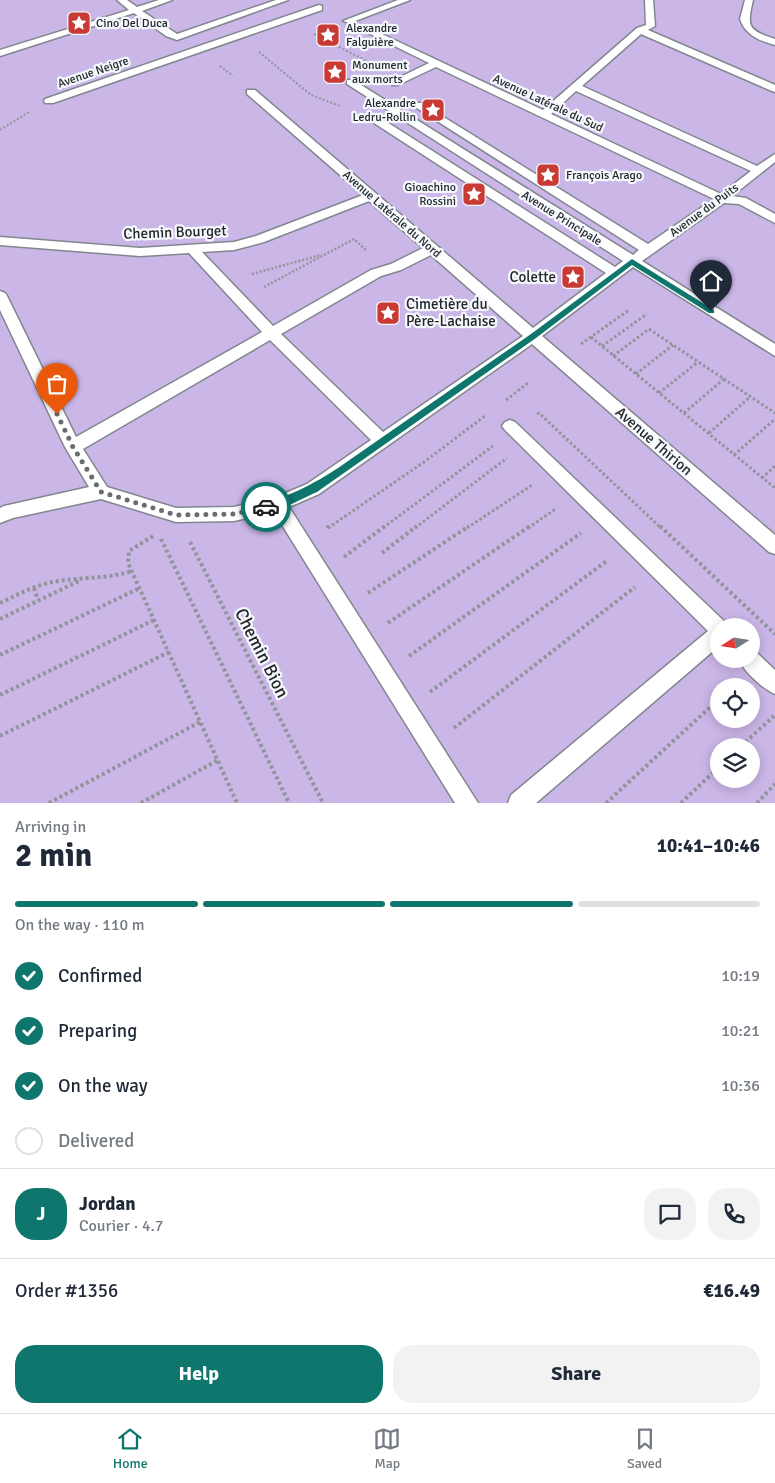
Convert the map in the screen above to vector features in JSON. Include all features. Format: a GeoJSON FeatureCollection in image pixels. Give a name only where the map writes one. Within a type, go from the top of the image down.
{"type":"FeatureCollection","features":[{"type":"Feature","properties":{"kind":"lane"},"geometry":{"type":"LineString","coordinates":[[120,0],[169,34],[177,37],[284,0]]}},
{"type":"Feature","properties":{"kind":"lane"},"geometry":{"type":"LineString","coordinates":[[0,53],[168,0]]}},
{"type":"Feature","properties":{"kind":"lane"},"geometry":{"type":"LineString","coordinates":[[375,0],[384,6]]}},
{"type":"Feature","properties":{"kind":"lane"},"geometry":{"type":"LineString","coordinates":[[347,21],[384,6],[406,0]]}},
{"type":"Feature","properties":{"kind":"lane"},"geometry":{"type":"LineString","coordinates":[[543,115],[640,30],[651,26],[649,0]]}},
{"type":"Feature","properties":{"kind":"lane"},"geometry":{"type":"LineString","coordinates":[[749,0],[744,18],[747,26],[755,34],[775,42]]}},
{"type":"Feature","properties":{"kind":"lane","name":"Avenue Neigre"},"geometry":{"type":"LineString","coordinates":[[48,101],[319,8]]}},
{"type":"Feature","properties":{"kind":"lane","name":"Avenue Latérale du Sud"},"geometry":{"type":"LineString","coordinates":[[364,30],[722,199],[742,201],[775,219]]}},
{"type":"Feature","properties":{"kind":"lane"},"geometry":{"type":"LineString","coordinates":[[640,30],[775,88]]}},
{"type":"Feature","properties":{"kind":"lane"},"geometry":{"type":"LineString","coordinates":[[0,42],[50,37]]}},
{"type":"Feature","properties":{"kind":"lane"},"geometry":{"type":"LineString","coordinates":[[395,83],[435,64]]}},
{"type":"Feature","properties":{"kind":"lane","name":"Avenue Principale"},"geometry":{"type":"LineString","coordinates":[[350,82],[775,351]]}},
{"type":"Feature","properties":{"kind":"lane"},"geometry":{"type":"LineString","coordinates":[[574,86],[758,170]]}},
{"type":"Feature","properties":{"kind":"lane","name":"Avenue Latérale du Nord"},"geometry":{"type":"LineString","coordinates":[[251,92],[533,336]]}},
{"type":"Feature","properties":{"kind":"lane","name":"Avenue Principale"},"geometry":{"type":"LineString","coordinates":[[411,122],[417,106]]}},
{"type":"Feature","properties":{"kind":"lane","name":"Avenue Principale"},"geometry":{"type":"LineString","coordinates":[[378,121],[411,122],[648,250]]}},
{"type":"Feature","properties":{"kind":"lane","name":"Avenue Principale"},"geometry":{"type":"LineString","coordinates":[[411,122],[615,274]]}},
{"type":"Feature","properties":{"kind":"lane","name":"Avenue du Puits"},"geometry":{"type":"LineString","coordinates":[[101,492],[176,515],[234,514],[278,504],[313,489],[533,336],[648,250],[722,199],[775,157]]}},
{"type":"Feature","properties":{"kind":"lane","name":"Chemin Bourget"},"geometry":{"type":"LineString","coordinates":[[0,241],[140,252],[234,246],[260,239],[372,196]]}},
{"type":"Feature","properties":{"kind":"lane"},"geometry":{"type":"LineString","coordinates":[[73,447],[376,273],[387,270],[432,249]]}},
{"type":"Feature","properties":{"kind":"lane"},"geometry":{"type":"LineString","coordinates":[[193,250],[272,334],[383,442]]}},
{"type":"Feature","properties":{"kind":"lane"},"geometry":{"type":"LineString","coordinates":[[0,296],[73,447],[101,492],[3,513]]}},
{"type":"Feature","properties":{"kind":"lane","name":"Avenue Thirion"},"geometry":{"type":"LineString","coordinates":[[533,336],[775,546]]}},
{"type":"Feature","properties":{"kind":"lane"},"geometry":{"type":"LineString","coordinates":[[510,426],[710,621]]}},
{"type":"Feature","properties":{"kind":"lane"},"geometry":{"type":"LineString","coordinates":[[278,504],[467,803]]}},
{"type":"Feature","properties":{"kind":"lane"},"geometry":{"type":"LineString","coordinates":[[519,803],[710,642]]}},
{"type":"Feature","properties":{"kind":"lane"},"geometry":{"type":"LineString","coordinates":[[758,668],[775,684]]}},
{"type":"Feature","properties":{"kind":"path"},"geometry":{"type":"LineString","coordinates":[[238,35],[311,95],[378,121]]}},
{"type":"Feature","properties":{"kind":"path","name":"Avenue Neigre"},"geometry":{"type":"LineString","coordinates":[[0,130],[48,101]]}},
{"type":"Feature","properties":{"kind":"path"},"geometry":{"type":"LineString","coordinates":[[240,300],[354,239],[387,270]]}},
{"type":"Feature","properties":{"kind":"path"},"geometry":{"type":"LineString","coordinates":[[222,280],[328,253]]}},
{"type":"Feature","properties":{"kind":"path"},"geometry":{"type":"LineString","coordinates":[[560,359],[629,310]]}},
{"type":"Feature","properties":{"kind":"path"},"geometry":{"type":"LineString","coordinates":[[602,346],[647,314]]}},
{"type":"Feature","properties":{"kind":"path"},"geometry":{"type":"LineString","coordinates":[[613,356],[649,330],[775,413]]}},
{"type":"Feature","properties":{"kind":"path"},"geometry":{"type":"LineString","coordinates":[[591,337],[775,488]]}},
{"type":"Feature","properties":{"kind":"path"},"geometry":{"type":"LineString","coordinates":[[636,374],[673,345]]}},
{"type":"Feature","properties":{"kind":"path"},"geometry":{"type":"LineString","coordinates":[[659,393],[698,362]]}},
{"type":"Feature","properties":{"kind":"path"},"geometry":{"type":"LineString","coordinates":[[684,413],[724,379]]}},
{"type":"Feature","properties":{"kind":"path"},"geometry":{"type":"LineString","coordinates":[[504,402],[528,384]]}},
{"type":"Feature","properties":{"kind":"path"},"geometry":{"type":"LineString","coordinates":[[708,433],[750,397]]}},
{"type":"Feature","properties":{"kind":"path"},"geometry":{"type":"LineString","coordinates":[[302,542],[322,531],[424,462],[488,414]]}},
{"type":"Feature","properties":{"kind":"path"},"geometry":{"type":"LineString","coordinates":[[734,455],[775,419]]}},
{"type":"Feature","properties":{"kind":"path"},"geometry":{"type":"LineString","coordinates":[[382,552],[528,443]]}},
{"type":"Feature","properties":{"kind":"path"},"geometry":{"type":"LineString","coordinates":[[762,478],[775,466]]}},
{"type":"Feature","properties":{"kind":"path"},"geometry":{"type":"LineString","coordinates":[[365,595],[540,480]]}},
{"type":"Feature","properties":{"kind":"path"},"geometry":{"type":"LineString","coordinates":[[385,626],[563,504]]}},
{"type":"Feature","properties":{"kind":"path","name":"Chemin Bion"},"geometry":{"type":"LineString","coordinates":[[176,515],[323,803]]}},
{"type":"Feature","properties":{"kind":"path"},"geometry":{"type":"LineString","coordinates":[[406,658],[588,528]]}},
{"type":"Feature","properties":{"kind":"path"},"geometry":{"type":"LineString","coordinates":[[229,803],[236,801],[128,562],[129,551],[158,531],[289,803]]}},
{"type":"Feature","properties":{"kind":"path"},"geometry":{"type":"LineString","coordinates":[[430,692],[614,555]]}},
{"type":"Feature","properties":{"kind":"path"},"geometry":{"type":"LineString","coordinates":[[0,603],[51,582],[120,576],[132,571]]}},
{"type":"Feature","properties":{"kind":"path"},"geometry":{"type":"LineString","coordinates":[[0,619],[82,579]]}},
{"type":"Feature","properties":{"kind":"path"},"geometry":{"type":"LineString","coordinates":[[454,728],[641,582]]}},
{"type":"Feature","properties":{"kind":"path"},"geometry":{"type":"LineString","coordinates":[[34,588],[38,600]]}},
{"type":"Feature","properties":{"kind":"path"},"geometry":{"type":"LineString","coordinates":[[0,655],[140,588]]}},
{"type":"Feature","properties":{"kind":"path"},"geometry":{"type":"LineString","coordinates":[[0,695],[154,620]]}},
{"type":"Feature","properties":{"kind":"path"},"geometry":{"type":"LineString","coordinates":[[0,736],[168,652]]}},
{"type":"Feature","properties":{"kind":"path"},"geometry":{"type":"LineString","coordinates":[[606,803],[710,707]]}},
{"type":"Feature","properties":{"kind":"path"},"geometry":{"type":"LineString","coordinates":[[750,738],[774,716]]}},
{"type":"Feature","properties":{"kind":"path"},"geometry":{"type":"LineString","coordinates":[[49,803],[200,722]]}},
{"type":"Feature","properties":{"kind":"path"},"geometry":{"type":"LineString","coordinates":[[141,803],[218,760]]}},
{"type":"Feature","properties":{"kind":"path"},"geometry":{"type":"LineString","coordinates":[[681,803],[710,776]]}},
{"type":"Feature","properties":{"kind":"path"},"geometry":{"type":"LineString","coordinates":[[757,803],[775,784]]}},
{"type":"Feature","properties":{"kind":"shaded area","name":"Cimetière du Père-Lachaise"},"geometry":{"type":"Polygon","coordinates":[[[0,0],[775,0],[775,803],[0,803],[0,0]]]}},
{"type":"Feature","properties":{"kind":"way so far"},"geometry":{"type":"LineString","coordinates":[[57,414],[73,447],[101,492],[176,515],[234,514],[266,507]]}},
{"type":"Feature","properties":{"kind":"place","name":"Cino Del Duca"},"geometry":{"type":"Point","coordinates":[79,23]}},
{"type":"Feature","properties":{"kind":"place","name":"Alexandre Falguière"},"geometry":{"type":"Point","coordinates":[328,35]}},
{"type":"Feature","properties":{"kind":"place","name":"Monument aux morts"},"geometry":{"type":"Point","coordinates":[335,72]}},
{"type":"Feature","properties":{"kind":"place","name":"Alexandre Ledru-Rollin"},"geometry":{"type":"Point","coordinates":[433,110]}},
{"type":"Feature","properties":{"kind":"place","name":"François Arago"},"geometry":{"type":"Point","coordinates":[548,175]}},
{"type":"Feature","properties":{"kind":"place","name":"Gioachino Rossini"},"geometry":{"type":"Point","coordinates":[474,194]}},
{"type":"Feature","properties":{"kind":"place","name":"Colette"},"geometry":{"type":"Point","coordinates":[573,277]}},
{"type":"Feature","properties":{"kind":"place","name":"Cimetière du Père-Lachaise"},"geometry":{"type":"Point","coordinates":[388,313]}},
{"type":"Feature","properties":{"kind":"route"},"geometry":{"type":"LineString","coordinates":[[266,507],[313,489],[533,336],[632,262],[711,311]]}}]}
